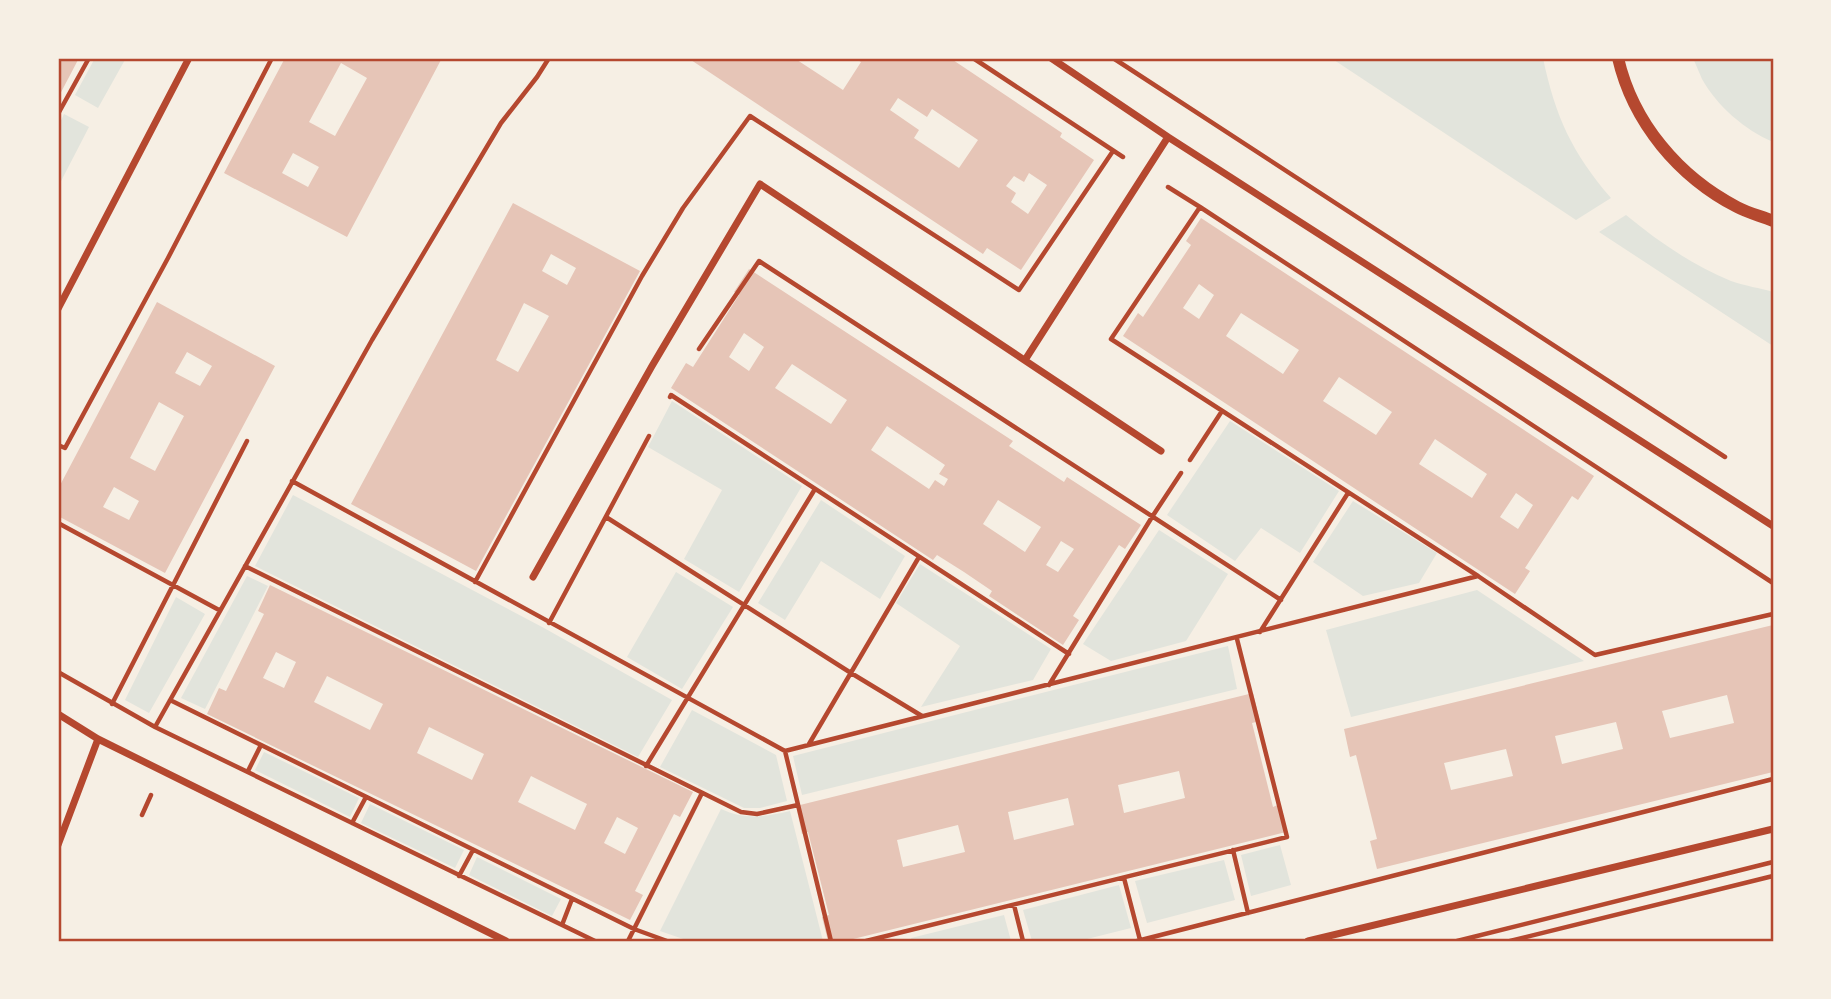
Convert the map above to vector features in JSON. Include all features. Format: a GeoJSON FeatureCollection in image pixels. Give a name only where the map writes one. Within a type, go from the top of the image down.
{"type":"FeatureCollection","features":[{"type":"Feature","properties":{"kind":"street"},"geometry":{"type":"LineString","coordinates":[[58,309],[189,58]]}},
{"type":"Feature","properties":{"kind":"street"},"geometry":{"type":"LineString","coordinates":[[1051,58],[1167,137],[1773,526]]}},
{"type":"Feature","properties":{"kind":"street"},"geometry":{"type":"LineString","coordinates":[[1618,58],[1623,78],[1641,118],[1668,154],[1701,184],[1738,208],[1773,221]]}},
{"type":"Feature","properties":{"kind":"street"},"geometry":{"type":"LineString","coordinates":[[1025,360],[1167,137]]}},
{"type":"Feature","properties":{"kind":"street"},"geometry":{"type":"LineString","coordinates":[[533,577],[652,366],[760,184],[1161,451]]}},
{"type":"Feature","properties":{"kind":"street"},"geometry":{"type":"LineString","coordinates":[[58,714],[98,739],[506,941]]}},
{"type":"Feature","properties":{"kind":"street"},"geometry":{"type":"LineString","coordinates":[[58,845],[98,739]]}},
{"type":"Feature","properties":{"kind":"street"},"geometry":{"type":"LineString","coordinates":[[1308,941],[1773,829]]}},
{"type":"Feature","properties":{"kind":"path"},"geometry":{"type":"LineString","coordinates":[[58,114],[89,58]]}},
{"type":"Feature","properties":{"kind":"path"},"geometry":{"type":"LineString","coordinates":[[58,445],[65,448],[272,58]]}},
{"type":"Feature","properties":{"kind":"path"},"geometry":{"type":"LineString","coordinates":[[155,727],[372,340],[501,123],[549,58]]}},
{"type":"Feature","properties":{"kind":"path"},"geometry":{"type":"LineString","coordinates":[[973,58],[1773,583]]}},
{"type":"Feature","properties":{"kind":"path"},"geometry":{"type":"LineString","coordinates":[[1113,58],[1727,459]]}},
{"type":"Feature","properties":{"kind":"path"},"geometry":{"type":"LineString","coordinates":[[475,582],[642,276],[683,208],[750,116],[1019,290],[1113,151]]}},
{"type":"Feature","properties":{"kind":"path"},"geometry":{"type":"LineString","coordinates":[[1200,207],[1111,339],[1478,576],[1595,655],[1773,614]]}},
{"type":"Feature","properties":{"kind":"path"},"geometry":{"type":"LineString","coordinates":[[699,349],[759,261],[1280,600]]}},
{"type":"Feature","properties":{"kind":"path"},"geometry":{"type":"LineString","coordinates":[[664,407],[671,395],[1069,653]]}},
{"type":"Feature","properties":{"kind":"path"},"geometry":{"type":"LineString","coordinates":[[1048,685],[1152,517],[1222,411]]}},
{"type":"Feature","properties":{"kind":"path"},"geometry":{"type":"LineString","coordinates":[[549,623],[651,432]]}},
{"type":"Feature","properties":{"kind":"path"},"geometry":{"type":"LineString","coordinates":[[112,704],[247,441]]}},
{"type":"Feature","properties":{"kind":"path"},"geometry":{"type":"LineString","coordinates":[[292,481],[785,751],[1478,576]]}},
{"type":"Feature","properties":{"kind":"path"},"geometry":{"type":"LineString","coordinates":[[646,766],[815,489]]}},
{"type":"Feature","properties":{"kind":"path"},"geometry":{"type":"LineString","coordinates":[[1259,633],[1348,493]]}},
{"type":"Feature","properties":{"kind":"path"},"geometry":{"type":"LineString","coordinates":[[606,517],[923,716]]}},
{"type":"Feature","properties":{"kind":"path"},"geometry":{"type":"LineString","coordinates":[[58,523],[219,610]]}},
{"type":"Feature","properties":{"kind":"path"},"geometry":{"type":"LineString","coordinates":[[808,745],[919,557]]}},
{"type":"Feature","properties":{"kind":"path"},"geometry":{"type":"LineString","coordinates":[[245,566],[741,811],[757,814],[798,805]]}},
{"type":"Feature","properties":{"kind":"path"},"geometry":{"type":"LineString","coordinates":[[866,941],[1287,837],[1237,639]]}},
{"type":"Feature","properties":{"kind":"path"},"geometry":{"type":"LineString","coordinates":[[58,672],[155,727],[595,941]]}},
{"type":"Feature","properties":{"kind":"path"},"geometry":{"type":"LineString","coordinates":[[170,700],[572,899],[634,929],[667,941]]}},
{"type":"Feature","properties":{"kind":"path"},"geometry":{"type":"LineString","coordinates":[[248,771],[261,745]]}},
{"type":"Feature","properties":{"kind":"path"},"geometry":{"type":"LineString","coordinates":[[785,751],[831,941]]}},
{"type":"Feature","properties":{"kind":"path"},"geometry":{"type":"LineString","coordinates":[[1124,878],[1138,941],[1773,779]]}},
{"type":"Feature","properties":{"kind":"path"},"geometry":{"type":"LineString","coordinates":[[628,941],[702,793]]}},
{"type":"Feature","properties":{"kind":"path"},"geometry":{"type":"LineString","coordinates":[[352,823],[366,797]]}},
{"type":"Feature","properties":{"kind":"path"},"geometry":{"type":"LineString","coordinates":[[459,876],[473,849]]}},
{"type":"Feature","properties":{"kind":"path"},"geometry":{"type":"LineString","coordinates":[[1233,850],[1248,913]]}},
{"type":"Feature","properties":{"kind":"path"},"geometry":{"type":"LineString","coordinates":[[1457,941],[1773,862]]}},
{"type":"Feature","properties":{"kind":"path"},"geometry":{"type":"LineString","coordinates":[[1510,941],[1773,876]]}},
{"type":"Feature","properties":{"kind":"path"},"geometry":{"type":"LineString","coordinates":[[562,925],[572,899]]}},
{"type":"Feature","properties":{"kind":"path"},"geometry":{"type":"LineString","coordinates":[[1014,905],[1023,941]]}},
{"type":"Feature","properties":{"kind":"path"},"geometry":{"type":"LineString","coordinates":[[902,933],[904,941]]}},
{"type":"Feature","properties":{"kind":"shaded area"},"geometry":{"type":"Polygon","coordinates":[[[95,58],[126,58],[98,108],[75,95],[95,58]]]}},
{"type":"Feature","properties":{"kind":"shaded area"},"geometry":{"type":"Polygon","coordinates":[[[1331,58],[1543,58],[1553,98],[1567,133],[1586,165],[1611,198],[1576,220],[1331,58]]]}},
{"type":"Feature","properties":{"kind":"shaded area"},"geometry":{"type":"Polygon","coordinates":[[[1693,58],[1773,58],[1773,142],[1742,124],[1724,108],[1708,89],[1693,58]]]}},
{"type":"Feature","properties":{"kind":"shaded area"},"geometry":{"type":"Polygon","coordinates":[[[64,114],[89,127],[58,187],[58,127],[64,114]]]}},
{"type":"Feature","properties":{"kind":"shaded area"},"geometry":{"type":"Polygon","coordinates":[[[1626,215],[1663,244],[1703,268],[1731,281],[1773,292],[1773,346],[1599,232],[1626,215]]]}},
{"type":"Feature","properties":{"kind":"shaded area"},"geometry":{"type":"Polygon","coordinates":[[[672,401],[802,486],[739,592],[684,559],[722,490],[648,447],[672,401]]]}},
{"type":"Feature","properties":{"kind":"shaded area"},"geometry":{"type":"Polygon","coordinates":[[[1230,421],[1339,491],[1300,553],[1261,528],[1235,561],[1167,515],[1230,421]]]}},
{"type":"Feature","properties":{"kind":"shaded area"},"geometry":{"type":"Polygon","coordinates":[[[293,495],[544,628],[672,700],[638,757],[255,566],[293,495]]]}},
{"type":"Feature","properties":{"kind":"shaded area"},"geometry":{"type":"Polygon","coordinates":[[[821,500],[905,556],[880,599],[821,561],[785,620],[758,603],[821,500]]]}},
{"type":"Feature","properties":{"kind":"shaded area"},"geometry":{"type":"Polygon","coordinates":[[[1353,501],[1437,553],[1419,583],[1363,596],[1313,562],[1353,501]]]}},
{"type":"Feature","properties":{"kind":"shaded area"},"geometry":{"type":"Polygon","coordinates":[[[1159,530],[1228,574],[1186,641],[1111,661],[1083,644],[1159,530]]]}},
{"type":"Feature","properties":{"kind":"shaded area"},"geometry":{"type":"Polygon","coordinates":[[[920,564],[1051,649],[1033,680],[921,707],[960,646],[896,603],[920,564]]]}},
{"type":"Feature","properties":{"kind":"shaded area"},"geometry":{"type":"Polygon","coordinates":[[[676,572],[733,607],[682,689],[627,657],[676,572]]]}},
{"type":"Feature","properties":{"kind":"shaded area"},"geometry":{"type":"Polygon","coordinates":[[[247,576],[268,586],[205,709],[181,698],[247,576]]]}},
{"type":"Feature","properties":{"kind":"shaded area"},"geometry":{"type":"Polygon","coordinates":[[[1477,590],[1584,661],[1351,717],[1326,630],[1477,590]]]}},
{"type":"Feature","properties":{"kind":"shaded area"},"geometry":{"type":"Polygon","coordinates":[[[176,597],[205,614],[149,713],[125,700],[176,597]]]}},
{"type":"Feature","properties":{"kind":"shaded area"},"geometry":{"type":"Polygon","coordinates":[[[1228,646],[1237,689],[802,795],[793,756],[1228,646]]]}},
{"type":"Feature","properties":{"kind":"shaded area"},"geometry":{"type":"Polygon","coordinates":[[[692,710],[776,755],[787,801],[760,808],[744,808],[660,767],[692,710]]]}},
{"type":"Feature","properties":{"kind":"shaded area"},"geometry":{"type":"Polygon","coordinates":[[[264,752],[359,798],[350,817],[255,770],[264,752]]]}},
{"type":"Feature","properties":{"kind":"shaded area"},"geometry":{"type":"Polygon","coordinates":[[[370,804],[464,850],[455,868],[361,823],[370,804]]]}},
{"type":"Feature","properties":{"kind":"shaded area"},"geometry":{"type":"Polygon","coordinates":[[[721,809],[738,815],[755,816],[790,811],[823,941],[689,941],[660,931],[721,809]]]}},
{"type":"Feature","properties":{"kind":"shaded area"},"geometry":{"type":"Polygon","coordinates":[[[1280,845],[1291,885],[1251,896],[1241,855],[1280,845]]]}},
{"type":"Feature","properties":{"kind":"shaded area"},"geometry":{"type":"Polygon","coordinates":[[[477,857],[561,899],[552,916],[469,875],[477,857]]]}},
{"type":"Feature","properties":{"kind":"shaded area"},"geometry":{"type":"Polygon","coordinates":[[[1224,860],[1235,900],[1147,923],[1135,881],[1224,860]]]}},
{"type":"Feature","properties":{"kind":"shaded area"},"geometry":{"type":"Polygon","coordinates":[[[1119,885],[1131,928],[1079,941],[1032,941],[1023,910],[1119,885]]]}},
{"type":"Feature","properties":{"kind":"shaded area"},"geometry":{"type":"Polygon","coordinates":[[[1004,915],[1011,941],[912,941],[911,938],[1004,915]]]}},
{"type":"Feature","properties":{"kind":"building"},"geometry":{"type":"Polygon","coordinates":[[[58,58],[79,58],[58,98],[58,58]]]}},
{"type":"Feature","properties":{"kind":"building"},"geometry":{"type":"Polygon","coordinates":[[[285,58],[442,58],[347,237],[224,173],[285,58]],[[341,63],[309,122],[335,136],[367,78],[341,63]],[[293,153],[282,173],[308,187],[319,167],[293,153]]]}},
{"type":"Feature","properties":{"kind":"building"},"geometry":{"type":"Polygon","coordinates":[[[688,58],[794,58],[843,90],[861,62],[855,58],[950,58],[1062,133],[1060,137],[1094,160],[1021,270],[987,248],[983,254],[688,58]],[[898,98],[890,110],[919,130],[914,138],[959,168],[978,140],[932,109],[927,117],[898,98]],[[1029,173],[1024,182],[1014,176],[1006,186],[1016,193],[1011,202],[1028,214],[1047,185],[1029,173]]]}},
{"type":"Feature","properties":{"kind":"building"},"geometry":{"type":"Polygon","coordinates":[[[513,203],[640,271],[476,571],[351,504],[513,203]],[[551,254],[542,271],[567,285],[576,268],[551,254]],[[524,303],[496,360],[518,372],[549,316],[524,303]]]}},
{"type":"Feature","properties":{"kind":"building"},"geometry":{"type":"Polygon","coordinates":[[[1201,218],[1594,476],[1578,500],[1572,496],[1525,568],[1530,571],[1515,594],[1123,336],[1138,313],[1143,317],[1191,245],[1186,241],[1201,218]],[[1199,284],[1183,308],[1199,319],[1214,295],[1199,284]],[[1241,313],[1226,336],[1283,374],[1299,350],[1241,313]],[[1339,377],[1323,401],[1376,435],[1392,412],[1339,377]],[[1435,439],[1419,464],[1472,498],[1487,474],[1435,439]],[[1516,493],[1500,517],[1518,529],[1533,505],[1516,493]]]}},
{"type":"Feature","properties":{"kind":"building"},"geometry":{"type":"Polygon","coordinates":[[[749,269],[1013,441],[1009,446],[1064,482],[1067,477],[1141,525],[1125,549],[1119,545],[1073,616],[1079,620],[1063,645],[989,596],[992,591],[964,572],[937,555],[933,560],[671,388],[686,363],[693,367],[739,295],[734,292],[749,269]],[[744,333],[729,357],[749,371],[764,347],[744,333]],[[792,364],[775,388],[831,424],[847,400],[792,364]],[[887,426],[871,450],[929,489],[935,480],[944,486],[948,479],[939,474],[945,465],[887,426]],[[998,500],[983,524],[1025,552],[1041,527],[998,500]],[[1061,541],[1046,565],[1058,572],[1074,549],[1061,541]]]}},
{"type":"Feature","properties":{"kind":"building"},"geometry":{"type":"Polygon","coordinates":[[[157,302],[275,366],[165,573],[58,516],[58,489],[157,302]],[[187,352],[175,373],[200,386],[212,366],[187,352]],[[159,402],[130,458],[155,471],[184,416],[159,402]],[[114,487],[103,507],[129,520],[139,501],[114,487]]]}},
{"type":"Feature","properties":{"kind":"building"},"geometry":{"type":"Polygon","coordinates":[[[270,585],[693,792],[680,817],[674,814],[635,891],[643,895],[630,920],[207,714],[219,688],[226,691],[264,614],[258,611],[270,585]],[[276,652],[263,678],[284,688],[296,662],[276,652]],[[327,676],[314,702],[370,730],[383,704],[327,676]],[[429,727],[417,753],[472,780],[484,754],[429,727]],[[531,776],[518,802],[575,830],[587,804],[531,776]],[[617,817],[604,843],[625,854],[638,828],[617,817]]]}},
{"type":"Feature","properties":{"kind":"building"},"geometry":{"type":"Polygon","coordinates":[[[1773,625],[1773,772],[1377,869],[1370,841],[1377,839],[1356,755],[1350,757],[1344,729],[1773,625]],[[1727,695],[1662,711],[1670,738],[1734,723],[1727,695]],[[1616,722],[1555,736],[1562,764],[1623,749],[1616,722]],[[1506,749],[1444,763],[1451,790],[1513,776],[1506,749]]]}},
{"type":"Feature","properties":{"kind":"building"},"geometry":{"type":"Polygon","coordinates":[[[1253,693],[1260,721],[1252,723],[1273,807],[1280,804],[1286,832],[845,941],[828,941],[822,917],[829,915],[808,832],[802,834],[796,806],[1253,693]],[[1179,771],[1118,785],[1124,813],[1185,798],[1179,771]],[[1068,798],[1008,812],[1014,840],[1074,825],[1068,798]],[[958,825],[897,840],[903,867],[965,852],[958,825]]]}}]}
